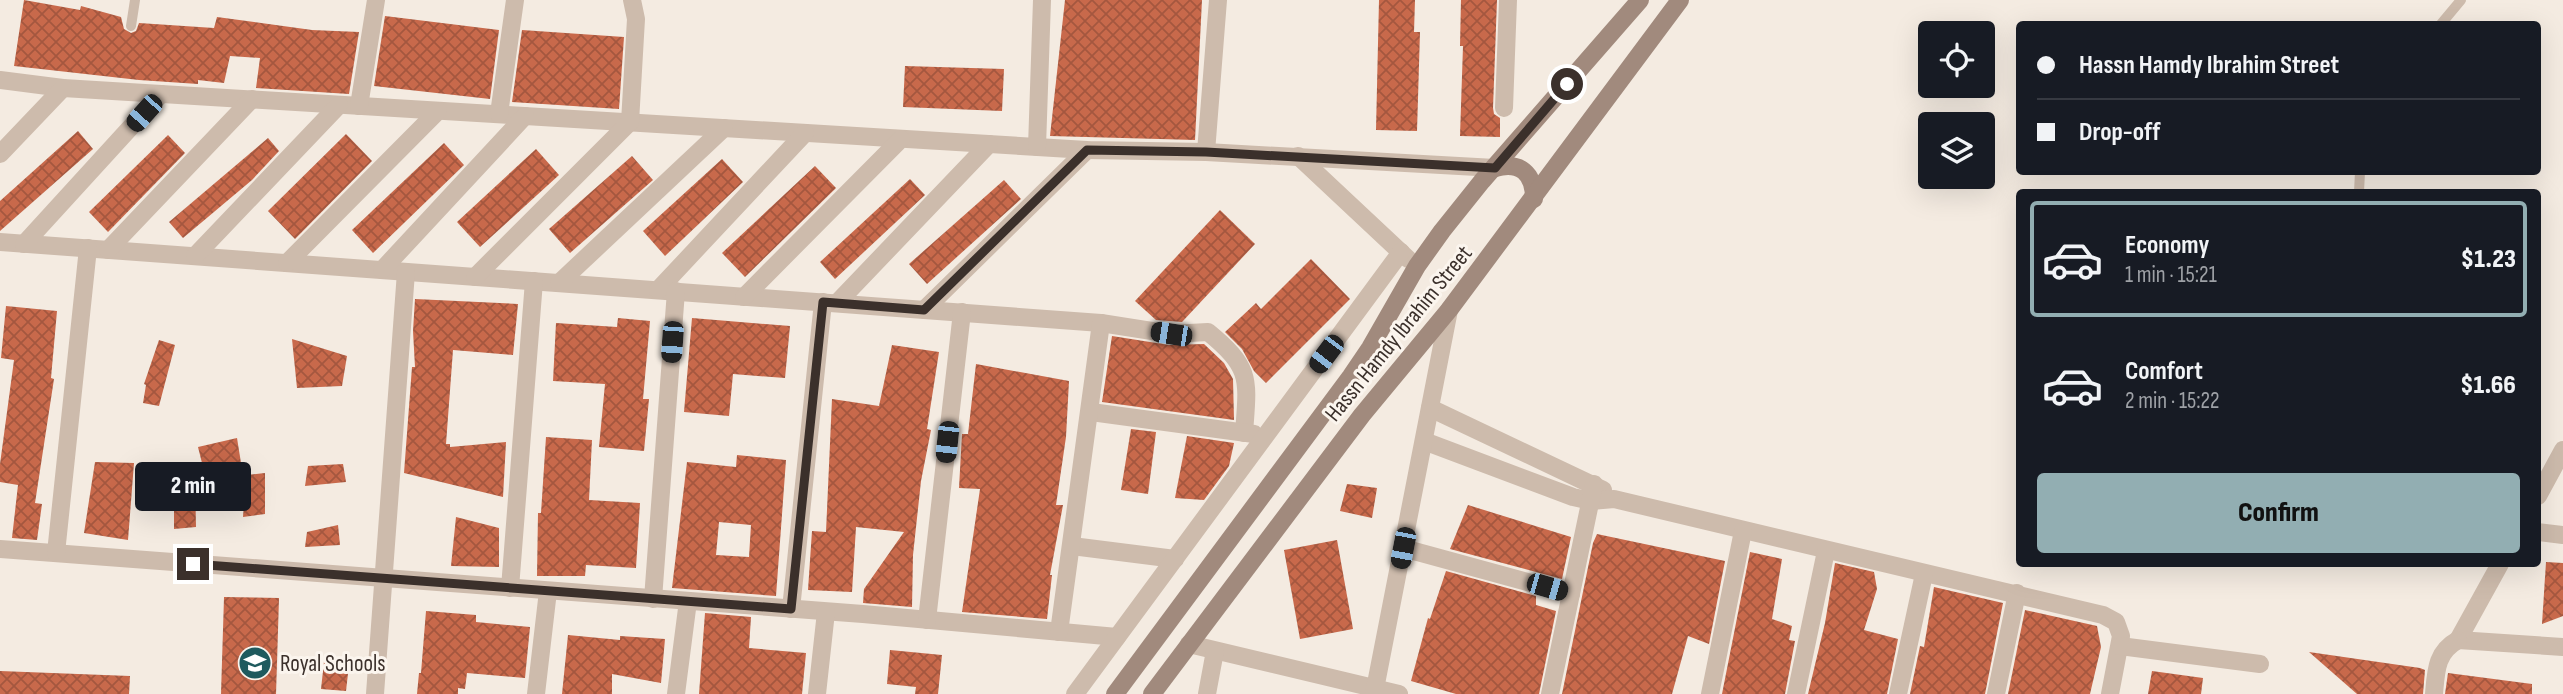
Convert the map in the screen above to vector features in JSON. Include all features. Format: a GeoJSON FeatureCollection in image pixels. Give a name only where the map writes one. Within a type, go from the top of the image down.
{"type":"FeatureCollection","features":[{"type":"Feature","properties":{"kind":"main road","name":"Hassn Hamdy Ibrahim Street"},"geometry":{"type":"LineString","coordinates":[[1115,694],[1351,376],[1417,266],[1442,231],[1640,0]]}},
{"type":"Feature","properties":{"kind":"main road","name":"Hassn Hamdy Ibrahim Street"},"geometry":{"type":"LineString","coordinates":[[1152,694],[1362,415],[1449,310],[1534,199],[1680,0]]}},
{"type":"Feature","properties":{"kind":"main road"},"geometry":{"type":"LineString","coordinates":[[1495,168],[1507,165],[1519,167],[1528,175],[1534,186],[1534,199]]}},
{"type":"Feature","properties":{"kind":"street"},"geometry":{"type":"LineString","coordinates":[[359,106],[376,0]]}},
{"type":"Feature","properties":{"kind":"street"},"geometry":{"type":"LineString","coordinates":[[499,114],[515,0]]}},
{"type":"Feature","properties":{"kind":"street"},"geometry":{"type":"LineString","coordinates":[[475,277],[630,122],[636,19],[632,0]]}},
{"type":"Feature","properties":{"kind":"street"},"geometry":{"type":"LineString","coordinates":[[1037,147],[1042,0]]}},
{"type":"Feature","properties":{"kind":"street"},"geometry":{"type":"LineString","coordinates":[[1206,152],[1218,0]]}},
{"type":"Feature","properties":{"kind":"street"},"geometry":{"type":"LineString","coordinates":[[1504,108],[1508,0]]}},
{"type":"Feature","properties":{"kind":"street"},"geometry":{"type":"LineString","coordinates":[[0,80],[62,88],[1087,150],[1298,156],[1495,168]]}},
{"type":"Feature","properties":{"kind":"street"},"geometry":{"type":"LineString","coordinates":[[0,154],[62,88]]}},
{"type":"Feature","properties":{"kind":"street"},"geometry":{"type":"LineString","coordinates":[[24,244],[162,94]]}},
{"type":"Feature","properties":{"kind":"street"},"geometry":{"type":"LineString","coordinates":[[108,250],[252,99]]}},
{"type":"Feature","properties":{"kind":"street"},"geometry":{"type":"LineString","coordinates":[[195,256],[340,105]]}},
{"type":"Feature","properties":{"kind":"street"},"geometry":{"type":"LineString","coordinates":[[287,263],[439,111]]}},
{"type":"Feature","properties":{"kind":"street"},"geometry":{"type":"LineString","coordinates":[[382,270],[526,116]]}},
{"type":"Feature","properties":{"kind":"street"},"geometry":{"type":"LineString","coordinates":[[559,283],[724,128]]}},
{"type":"Feature","properties":{"kind":"street"},"geometry":{"type":"LineString","coordinates":[[653,599],[667,291],[805,133]]}},
{"type":"Feature","properties":{"kind":"street"},"geometry":{"type":"LineString","coordinates":[[744,297],[901,139]]}},
{"type":"Feature","properties":{"kind":"street"},"geometry":{"type":"LineString","coordinates":[[791,609],[830,303],[989,144]]}},
{"type":"Feature","properties":{"kind":"street"},"geometry":{"type":"LineString","coordinates":[[924,310],[1087,150]]}},
{"type":"Feature","properties":{"kind":"street"},"geometry":{"type":"LineString","coordinates":[[1298,156],[1417,266]]}},
{"type":"Feature","properties":{"kind":"street"},"geometry":{"type":"LineString","coordinates":[[0,242],[962,312],[1101,323],[1171,334],[1208,332],[1238,361],[1248,385],[1244,433]]}},
{"type":"Feature","properties":{"kind":"street"},"geometry":{"type":"LineString","coordinates":[[56,553],[88,248]]}},
{"type":"Feature","properties":{"kind":"street"},"geometry":{"type":"LineString","coordinates":[[1074,694],[1401,252]]}},
{"type":"Feature","properties":{"kind":"street"},"geometry":{"type":"LineString","coordinates":[[375,694],[406,272]]}},
{"type":"Feature","properties":{"kind":"street"},"geometry":{"type":"LineString","coordinates":[[510,588],[534,281]]}},
{"type":"Feature","properties":{"kind":"street"},"geometry":{"type":"LineString","coordinates":[[1374,691],[1449,310]]}},
{"type":"Feature","properties":{"kind":"street"},"geometry":{"type":"LineString","coordinates":[[927,620],[962,312]]}},
{"type":"Feature","properties":{"kind":"street"},"geometry":{"type":"LineString","coordinates":[[1059,632],[1101,323]]}},
{"type":"Feature","properties":{"kind":"street"},"geometry":{"type":"LineString","coordinates":[[1430,408],[1592,493],[1826,551],[2017,593],[2110,618],[2120,629],[2120,646],[2110,694]]}},
{"type":"Feature","properties":{"kind":"street"},"geometry":{"type":"LineString","coordinates":[[1091,412],[1265,435]]}},
{"type":"Feature","properties":{"kind":"street"},"geometry":{"type":"LineString","coordinates":[[1424,441],[1573,497],[1592,493]]}},
{"type":"Feature","properties":{"kind":"street"},"geometry":{"type":"LineString","coordinates":[[2541,490],[2563,450]]}},
{"type":"Feature","properties":{"kind":"street"},"geometry":{"type":"LineString","coordinates":[[1550,694],[1592,493]]}},
{"type":"Feature","properties":{"kind":"street"},"geometry":{"type":"LineString","coordinates":[[1710,694],[1743,531]]}},
{"type":"Feature","properties":{"kind":"street"},"geometry":{"type":"LineString","coordinates":[[2541,532],[2563,535]]}},
{"type":"Feature","properties":{"kind":"street"},"geometry":{"type":"LineString","coordinates":[[1072,546],[1175,559]]}},
{"type":"Feature","properties":{"kind":"street"},"geometry":{"type":"LineString","coordinates":[[1403,548],[1571,594]]}},
{"type":"Feature","properties":{"kind":"street"},"geometry":{"type":"LineString","coordinates":[[0,549],[791,609],[1117,637]]}},
{"type":"Feature","properties":{"kind":"street"},"geometry":{"type":"LineString","coordinates":[[1796,694],[1826,551]]}},
{"type":"Feature","properties":{"kind":"street"},"geometry":{"type":"LineString","coordinates":[[2458,640],[2498,567]]}},
{"type":"Feature","properties":{"kind":"street"},"geometry":{"type":"LineString","coordinates":[[1898,694],[1924,574]]}},
{"type":"Feature","properties":{"kind":"street"},"geometry":{"type":"LineString","coordinates":[[536,694],[548,591]]}},
{"type":"Feature","properties":{"kind":"street"},"geometry":{"type":"LineString","coordinates":[[1996,694],[2017,593]]}},
{"type":"Feature","properties":{"kind":"street"},"geometry":{"type":"LineString","coordinates":[[676,694],[688,601]]}},
{"type":"Feature","properties":{"kind":"street"},"geometry":{"type":"LineString","coordinates":[[817,694],[826,612]]}},
{"type":"Feature","properties":{"kind":"street"},"geometry":{"type":"LineString","coordinates":[[2434,694],[2437,664],[2441,654],[2447,646],[2458,640],[2563,647]]}},
{"type":"Feature","properties":{"kind":"street"},"geometry":{"type":"LineString","coordinates":[[1189,645],[1374,691],[1399,694]]}},
{"type":"Feature","properties":{"kind":"street"},"geometry":{"type":"LineString","coordinates":[[2120,646],[2260,664]]}},
{"type":"Feature","properties":{"kind":"street"},"geometry":{"type":"LineString","coordinates":[[1207,694],[1215,651]]}},
{"type":"Feature","properties":{"kind":"lane"},"geometry":{"type":"LineString","coordinates":[[131,26],[135,0]]}},
{"type":"Feature","properties":{"kind":"lane"},"geometry":{"type":"LineString","coordinates":[[2444,21],[2461,0]]}},
{"type":"Feature","properties":{"kind":"building"},"geometry":{"type":"Polygon","coordinates":[[[24,0],[80,10],[81,6],[121,17],[124,29],[131,33],[136,31],[139,23],[214,28],[217,17],[312,30],[359,32],[349,94],[256,88],[260,58],[230,56],[224,83],[198,80],[198,84],[14,66],[24,0]]]}},
{"type":"Feature","properties":{"kind":"building"},"geometry":{"type":"Polygon","coordinates":[[[1065,0],[1202,0],[1195,140],[1050,136],[1065,0]]]}},
{"type":"Feature","properties":{"kind":"building"},"geometry":{"type":"Polygon","coordinates":[[[1379,0],[1415,0],[1414,32],[1420,32],[1417,131],[1376,130],[1379,0]]]}},
{"type":"Feature","properties":{"kind":"building"},"geometry":{"type":"Polygon","coordinates":[[[1461,0],[1497,0],[1493,108],[1494,114],[1500,118],[1500,137],[1460,136],[1463,46],[1460,46],[1461,0]]]}},
{"type":"Feature","properties":{"kind":"building"},"geometry":{"type":"Polygon","coordinates":[[[385,16],[499,30],[490,99],[374,86],[385,16]]]}},
{"type":"Feature","properties":{"kind":"building"},"geometry":{"type":"Polygon","coordinates":[[[522,30],[624,37],[619,109],[512,102],[522,30]]]}},
{"type":"Feature","properties":{"kind":"building"},"geometry":{"type":"Polygon","coordinates":[[[905,66],[1004,69],[1002,111],[903,107],[905,66]]]}},
{"type":"Feature","properties":{"kind":"building"},"geometry":{"type":"Polygon","coordinates":[[[78,131],[93,149],[0,231],[0,201],[78,131]]]}},
{"type":"Feature","properties":{"kind":"building"},"geometry":{"type":"Polygon","coordinates":[[[346,134],[372,161],[295,239],[268,211],[346,134]]]}},
{"type":"Feature","properties":{"kind":"building"},"geometry":{"type":"Polygon","coordinates":[[[168,135],[185,153],[108,232],[89,212],[168,135]]]}},
{"type":"Feature","properties":{"kind":"building"},"geometry":{"type":"Polygon","coordinates":[[[268,138],[279,151],[252,180],[183,238],[169,222],[268,138]]]}},
{"type":"Feature","properties":{"kind":"building"},"geometry":{"type":"Polygon","coordinates":[[[444,143],[464,165],[373,253],[352,230],[444,143]]]}},
{"type":"Feature","properties":{"kind":"building"},"geometry":{"type":"Polygon","coordinates":[[[536,149],[559,175],[480,247],[457,222],[536,149]]]}},
{"type":"Feature","properties":{"kind":"building"},"geometry":{"type":"Polygon","coordinates":[[[632,156],[653,180],[570,253],[549,229],[632,156]]]}},
{"type":"Feature","properties":{"kind":"building"},"geometry":{"type":"Polygon","coordinates":[[[722,159],[743,182],[665,256],[643,231],[722,159]]]}},
{"type":"Feature","properties":{"kind":"building"},"geometry":{"type":"Polygon","coordinates":[[[815,166],[836,188],[745,277],[722,253],[815,166]]]}},
{"type":"Feature","properties":{"kind":"building"},"geometry":{"type":"Polygon","coordinates":[[[910,179],[925,195],[835,279],[820,262],[910,179]]]}},
{"type":"Feature","properties":{"kind":"building"},"geometry":{"type":"Polygon","coordinates":[[[1004,180],[1021,199],[927,284],[909,264],[1004,180]]]}},
{"type":"Feature","properties":{"kind":"building"},"geometry":{"type":"Polygon","coordinates":[[[1220,210],[1255,244],[1182,322],[1156,320],[1135,301],[1220,210]]]}},
{"type":"Feature","properties":{"kind":"building"},"geometry":{"type":"Polygon","coordinates":[[[1311,259],[1350,299],[1266,383],[1254,371],[1242,349],[1225,332],[1256,303],[1261,309],[1311,259]]]}},
{"type":"Feature","properties":{"kind":"building"},"geometry":{"type":"Polygon","coordinates":[[[415,299],[518,304],[513,355],[453,350],[446,444],[450,444],[450,447],[506,442],[503,497],[404,473],[412,367],[415,367],[415,299]]]}},
{"type":"Feature","properties":{"kind":"building"},"geometry":{"type":"Polygon","coordinates":[[[6,306],[57,311],[51,378],[54,379],[35,503],[42,504],[37,540],[12,538],[18,485],[0,482],[14,360],[1,358],[6,306]]]}},
{"type":"Feature","properties":{"kind":"building"},"geometry":{"type":"Polygon","coordinates":[[[618,318],[650,321],[643,399],[649,399],[644,451],[599,447],[605,384],[553,381],[556,323],[617,327],[618,318]]]}},
{"type":"Feature","properties":{"kind":"building"},"geometry":{"type":"Polygon","coordinates":[[[692,318],[790,326],[785,378],[733,374],[729,416],[684,412],[692,318]]]}},
{"type":"Feature","properties":{"kind":"building"},"geometry":{"type":"Polygon","coordinates":[[[1112,336],[1169,345],[1204,344],[1224,363],[1233,379],[1234,420],[1102,402],[1112,336]]]}},
{"type":"Feature","properties":{"kind":"building"},"geometry":{"type":"Polygon","coordinates":[[[292,339],[347,356],[342,386],[297,388],[292,339]]]}},
{"type":"Feature","properties":{"kind":"building"},"geometry":{"type":"Polygon","coordinates":[[[159,340],[175,345],[159,406],[143,403],[144,384],[159,340]]]}},
{"type":"Feature","properties":{"kind":"building"},"geometry":{"type":"Polygon","coordinates":[[[892,345],[939,352],[927,429],[931,430],[921,481],[913,555],[912,607],[863,603],[864,589],[904,532],[856,527],[852,592],[808,590],[812,531],[826,532],[832,399],[879,406],[892,345]]]}},
{"type":"Feature","properties":{"kind":"building"},"geometry":{"type":"Polygon","coordinates":[[[976,364],[1069,381],[1066,437],[1056,505],[1063,505],[1050,575],[1047,619],[962,612],[980,489],[959,488],[962,434],[968,434],[976,364]]]}},
{"type":"Feature","properties":{"kind":"building"},"geometry":{"type":"Polygon","coordinates":[[[1131,429],[1156,432],[1148,494],[1121,490],[1131,429]]]}},
{"type":"Feature","properties":{"kind":"building"},"geometry":{"type":"Polygon","coordinates":[[[1187,436],[1234,443],[1229,466],[1204,500],[1175,498],[1187,436]]]}},
{"type":"Feature","properties":{"kind":"building"},"geometry":{"type":"Polygon","coordinates":[[[546,437],[592,440],[589,500],[640,503],[636,568],[586,565],[585,576],[537,576],[538,513],[541,513],[546,437]]]}},
{"type":"Feature","properties":{"kind":"building"},"geometry":{"type":"Polygon","coordinates":[[[237,438],[241,463],[203,467],[198,447],[237,438]]]}},
{"type":"Feature","properties":{"kind":"building"},"geometry":{"type":"Polygon","coordinates":[[[737,455],[786,460],[776,596],[672,588],[687,462],[736,467],[737,455]],[[719,522],[716,555],[749,557],[751,525],[719,522]]]}},
{"type":"Feature","properties":{"kind":"building"},"geometry":{"type":"Polygon","coordinates":[[[95,462],[134,463],[128,540],[84,533],[95,462]]]}},
{"type":"Feature","properties":{"kind":"building"},"geometry":{"type":"Polygon","coordinates":[[[343,464],[346,482],[305,486],[308,466],[343,464]]]}},
{"type":"Feature","properties":{"kind":"building"},"geometry":{"type":"Polygon","coordinates":[[[265,473],[265,514],[243,517],[246,475],[265,473]]]}},
{"type":"Feature","properties":{"kind":"building"},"geometry":{"type":"Polygon","coordinates":[[[195,477],[196,527],[174,529],[174,478],[195,477]]]}},
{"type":"Feature","properties":{"kind":"building"},"geometry":{"type":"Polygon","coordinates":[[[1347,484],[1377,488],[1372,518],[1340,511],[1347,484]]]}},
{"type":"Feature","properties":{"kind":"building"},"geometry":{"type":"Polygon","coordinates":[[[1468,505],[1571,537],[1562,579],[1450,549],[1468,505]]]}},
{"type":"Feature","properties":{"kind":"building"},"geometry":{"type":"Polygon","coordinates":[[[456,517],[499,528],[499,567],[451,566],[456,517]]]}},
{"type":"Feature","properties":{"kind":"building"},"geometry":{"type":"Polygon","coordinates":[[[338,525],[340,545],[305,547],[307,532],[338,525]]]}},
{"type":"Feature","properties":{"kind":"building"},"geometry":{"type":"Polygon","coordinates":[[[1597,534],[1725,561],[1709,644],[1688,636],[1672,694],[1562,694],[1597,534]]]}},
{"type":"Feature","properties":{"kind":"building"},"geometry":{"type":"Polygon","coordinates":[[[1337,540],[1353,629],[1300,639],[1284,550],[1337,540]]]}},
{"type":"Feature","properties":{"kind":"building"},"geometry":{"type":"Polygon","coordinates":[[[1750,552],[1782,559],[1772,619],[1792,626],[1789,640],[1795,641],[1785,694],[1722,694],[1750,552]]]}},
{"type":"Feature","properties":{"kind":"building"},"geometry":{"type":"Polygon","coordinates":[[[2546,562],[2563,563],[2563,616],[2542,624],[2546,562]]]}},
{"type":"Feature","properties":{"kind":"building"},"geometry":{"type":"Polygon","coordinates":[[[1835,563],[1874,572],[1877,589],[1864,630],[1898,639],[1887,694],[1808,694],[1825,623],[1835,563]]]}},
{"type":"Feature","properties":{"kind":"building"},"geometry":{"type":"Polygon","coordinates":[[[1446,571],[1536,596],[1536,605],[1556,611],[1539,694],[1456,694],[1411,681],[1428,618],[1430,619],[1446,571]]]}},
{"type":"Feature","properties":{"kind":"building"},"geometry":{"type":"Polygon","coordinates":[[[1934,587],[2003,603],[1985,694],[1910,694],[1920,646],[1924,647],[1934,587]]]}},
{"type":"Feature","properties":{"kind":"building"},"geometry":{"type":"Polygon","coordinates":[[[224,597],[279,598],[276,694],[221,694],[224,597]]]}},
{"type":"Feature","properties":{"kind":"building"},"geometry":{"type":"Polygon","coordinates":[[[2025,610],[2097,626],[2101,647],[2090,694],[2008,694],[2025,610]]]}},
{"type":"Feature","properties":{"kind":"building"},"geometry":{"type":"Polygon","coordinates":[[[426,611],[476,615],[476,622],[530,627],[525,678],[467,673],[465,689],[458,688],[458,694],[417,694],[426,611]]]}},
{"type":"Feature","properties":{"kind":"building"},"geometry":{"type":"Polygon","coordinates":[[[705,613],[751,617],[749,648],[806,653],[802,694],[699,694],[705,613]]]}},
{"type":"Feature","properties":{"kind":"building"},"geometry":{"type":"Polygon","coordinates":[[[568,635],[620,640],[620,636],[665,639],[661,683],[612,674],[612,694],[562,694],[568,635]]]}},
{"type":"Feature","properties":{"kind":"building"},"geometry":{"type":"Polygon","coordinates":[[[890,650],[942,655],[938,694],[915,694],[916,687],[887,684],[890,650]]]}},
{"type":"Feature","properties":{"kind":"building"},"geometry":{"type":"Polygon","coordinates":[[[2309,652],[2420,668],[2425,670],[2423,694],[2357,694],[2309,652]]]}},
{"type":"Feature","properties":{"kind":"building"},"geometry":{"type":"Polygon","coordinates":[[[324,662],[349,665],[346,691],[321,689],[324,662]]]}},
{"type":"Feature","properties":{"kind":"building"},"geometry":{"type":"Polygon","coordinates":[[[0,671],[130,676],[129,694],[0,694],[0,671]]]}},
{"type":"Feature","properties":{"kind":"building"},"geometry":{"type":"Polygon","coordinates":[[[2152,671],[2203,678],[2201,694],[2148,694],[2152,671]]]}},
{"type":"Feature","properties":{"kind":"building"},"geometry":{"type":"Polygon","coordinates":[[[2448,673],[2532,684],[2532,694],[2445,694],[2448,673]]]}},
{"type":"Feature","properties":{"kind":"place","name":"Royal Schools"},"geometry":{"type":"Point","coordinates":[255,663]}},
{"type":"Feature","properties":{"kind":"route"},"geometry":{"type":"LineString","coordinates":[[193,564],[791,609],[823,302],[924,310],[1087,150],[1298,156],[1495,168],[1567,84]]}}]}
